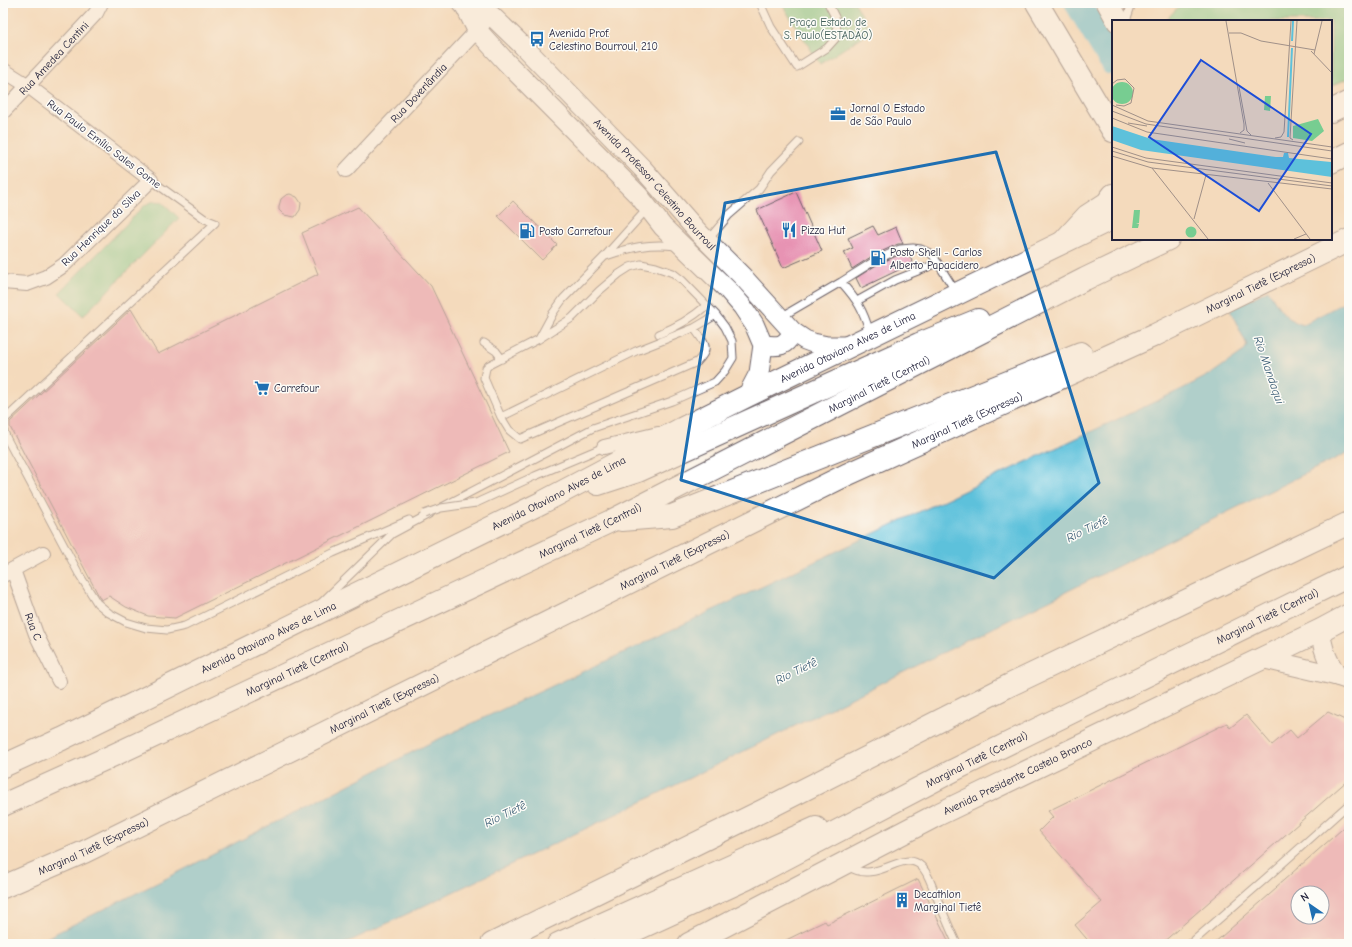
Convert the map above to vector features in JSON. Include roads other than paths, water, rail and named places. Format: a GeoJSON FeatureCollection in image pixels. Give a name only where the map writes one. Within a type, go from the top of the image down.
{"type":"FeatureCollection","features":[{"type":"Feature","properties":{"kind":"main road"},"geometry":{"type":"LineString","coordinates":[[1037,3],[1112,129]]}},
{"type":"Feature","properties":{"kind":"main road"},"geometry":{"type":"LineString","coordinates":[[1108,3],[1117,20]]}},
{"type":"Feature","properties":{"kind":"main road","name":"Avenida Professor Celestino Bourroul"},"geometry":{"type":"LineString","coordinates":[[463,5],[492,16],[523,46],[643,169],[703,237],[793,332],[805,340],[813,343],[827,346],[850,346]]}},
{"type":"Feature","properties":{"kind":"main road","name":"Avenida Professor Celestino Bourroul"},"geometry":{"type":"LineString","coordinates":[[463,5],[477,30],[511,67],[640,196],[672,237],[729,291],[742,306],[754,324],[763,345]]}},
{"type":"Feature","properties":{"kind":"main road"},"geometry":{"type":"LineString","coordinates":[[1332,110],[1349,102]]}},
{"type":"Feature","properties":{"kind":"main road"},"geometry":{"type":"LineString","coordinates":[[1332,162],[1349,153]]}},
{"type":"Feature","properties":{"kind":"main road"},"geometry":{"type":"LineString","coordinates":[[643,169],[648,208]]}},
{"type":"Feature","properties":{"kind":"main road"},"geometry":{"type":"LineString","coordinates":[[667,195],[662,209],[672,237]]}},
{"type":"Feature","properties":{"kind":"main road"},"geometry":{"type":"LineString","coordinates":[[1064,241],[1087,216],[1107,203],[1112,196]]}},
{"type":"Feature","properties":{"kind":"main road","name":"Avenida Otaviano Alves de Lima"},"geometry":{"type":"LineString","coordinates":[[3,766],[62,739],[543,502],[747,396],[1112,218]]}},
{"type":"Feature","properties":{"kind":"main road"},"geometry":{"type":"LineString","coordinates":[[672,237],[673,228],[677,225],[688,225],[703,237]]}},
{"type":"Feature","properties":{"kind":"main road","name":"Marginal Tietê (Central)"},"geometry":{"type":"LineString","coordinates":[[3,805],[116,754],[611,521],[1085,279],[1166,240]]}},
{"type":"Feature","properties":{"kind":"main road","name":"Marginal Tietê (Expressa)"},"geometry":{"type":"LineString","coordinates":[[3,887],[84,852],[846,475],[1155,335],[1349,240]]}},
{"type":"Feature","properties":{"kind":"main road"},"geometry":{"type":"LineString","coordinates":[[543,502],[638,471],[919,344],[1005,308],[1085,279]]}},
{"type":"Feature","properties":{"kind":"main road"},"geometry":{"type":"LineString","coordinates":[[747,396],[759,373],[763,345],[775,346],[784,344],[788,341],[793,332]]}},
{"type":"Feature","properties":{"kind":"main road"},"geometry":{"type":"LineString","coordinates":[[611,521],[672,516],[1123,336],[1155,335]]}},
{"type":"Feature","properties":{"kind":"main road"},"geometry":{"type":"LineString","coordinates":[[492,944],[764,810],[1010,684],[1349,523]]}},
{"type":"Feature","properties":{"kind":"main road","name":"Marginal Tietê (Central)"},"geometry":{"type":"LineString","coordinates":[[605,944],[746,879],[954,770],[1349,576]]}},
{"type":"Feature","properties":{"kind":"main road","name":"Avenida Presidente Castelo Branco"},"geometry":{"type":"LineString","coordinates":[[697,942],[944,812],[1321,630],[1349,615]]}},
{"type":"Feature","properties":{"kind":"main road"},"geometry":{"type":"LineString","coordinates":[[1321,630],[1325,653],[1343,678]]}},
{"type":"Feature","properties":{"kind":"main road"},"geometry":{"type":"LineString","coordinates":[[1261,658],[1343,678]]}},
{"type":"Feature","properties":{"kind":"main road"},"geometry":{"type":"LineString","coordinates":[[3,821],[38,802],[116,754]]}},
{"type":"Feature","properties":{"kind":"main road"},"geometry":{"type":"LineString","coordinates":[[558,944],[799,835],[836,822],[860,820]]}},
{"type":"Feature","properties":{"kind":"street","name":"Rua Amedea Centini"},"geometry":{"type":"LineString","coordinates":[[3,112],[96,13],[101,3]]}},
{"type":"Feature","properties":{"kind":"street","name":"Rua Doverlândia"},"geometry":{"type":"LineString","coordinates":[[346,170],[477,30],[492,16]]}},
{"type":"Feature","properties":{"kind":"street","name":"Rua Paulo Emílio Sales Gome"},"geometry":{"type":"LineString","coordinates":[[3,70],[27,85],[151,180]]}},
{"type":"Feature","properties":{"kind":"street","name":"Rua Henrique da Silva"},"geometry":{"type":"LineString","coordinates":[[3,282],[27,284],[46,277],[64,265],[151,180]]}},
{"type":"Feature","properties":{"kind":"street"},"geometry":{"type":"LineString","coordinates":[[604,447],[681,429]]}},
{"type":"Feature","properties":{"kind":"street","name":"Rua C"},"geometry":{"type":"LineString","coordinates":[[43,553],[8,572],[59,681]]}},
{"type":"Feature","properties":{"kind":"lane"},"geometry":{"type":"LineString","coordinates":[[760,3],[772,27],[797,67],[827,48],[836,38],[837,22],[828,3]]}},
{"type":"Feature","properties":{"kind":"lane"},"geometry":{"type":"LineString","coordinates":[[1126,20],[1132,3]]}},
{"type":"Feature","properties":{"kind":"lane"},"geometry":{"type":"LineString","coordinates":[[703,237],[729,216],[759,188],[771,171],[799,142]]}},
{"type":"Feature","properties":{"kind":"lane","name":"Rua Paulo Emílio Sales Gome"},"geometry":{"type":"LineString","coordinates":[[3,421],[215,223],[205,218],[151,180]]}},
{"type":"Feature","properties":{"kind":"lane"},"geometry":{"type":"LineString","coordinates":[[539,339],[553,313],[563,299],[604,257],[648,208]]}},
{"type":"Feature","properties":{"kind":"lane"},"geometry":{"type":"LineString","coordinates":[[604,257],[638,246],[664,245],[672,237]]}},
{"type":"Feature","properties":{"kind":"lane"},"geometry":{"type":"LineString","coordinates":[[780,317],[876,260],[900,249],[921,249],[932,254],[958,294]]}},
{"type":"Feature","properties":{"kind":"lane"},"geometry":{"type":"LineString","coordinates":[[857,301],[895,280],[938,262]]}},
{"type":"Feature","properties":{"kind":"lane"},"geometry":{"type":"LineString","coordinates":[[301,621],[392,534],[593,428],[672,401],[715,382],[725,371],[732,358],[732,341],[726,327],[682,280],[673,273],[641,264],[630,267],[619,274],[599,291],[572,318],[539,339],[489,365],[486,368],[484,378],[501,417],[509,430],[520,439],[697,362],[704,355],[705,349],[704,343],[694,328]]}},
{"type":"Feature","properties":{"kind":"lane"},"geometry":{"type":"LineString","coordinates":[[841,282],[857,301],[867,321],[871,336]]}},
{"type":"Feature","properties":{"kind":"lane"},"geometry":{"type":"LineString","coordinates":[[659,334],[688,320],[707,305]]}},
{"type":"Feature","properties":{"kind":"lane"},"geometry":{"type":"LineString","coordinates":[[501,417],[636,351],[694,328],[716,315]]}},
{"type":"Feature","properties":{"kind":"lane"},"geometry":{"type":"LineString","coordinates":[[484,343],[496,351],[502,359]]}},
{"type":"Feature","properties":{"kind":"lane"},"geometry":{"type":"LineString","coordinates":[[3,429],[79,574],[97,603],[109,613],[126,622],[146,628],[167,630],[185,626],[333,553],[424,514],[442,508],[476,503],[534,476],[604,447]]}},
{"type":"Feature","properties":{"kind":"lane"},"geometry":{"type":"LineString","coordinates":[[1190,944],[1349,804]]}},
{"type":"Feature","properties":{"kind":"lane"},"geometry":{"type":"LineString","coordinates":[[845,863],[853,869],[862,872],[871,872],[900,862],[913,862],[920,864],[928,877],[957,944]]}},
{"type":"Feature","properties":{"kind":"water","name":"Rio Tietê"},"geometry":{"type":"Polygon","coordinates":[[[1268,290],[1285,315],[1302,325],[1349,300],[1349,452],[629,808],[344,944],[34,944],[171,876],[428,744],[1211,374],[1244,351],[1247,345],[1230,310],[1268,290]]]}},
{"type":"Feature","properties":{"kind":"waterway","name":"Rio Mandaqui"},"geometry":{"type":"LineString","coordinates":[[1078,3],[1112,60]]}},
{"type":"Feature","properties":{"kind":"place","name":"Avenida Prof. Celestino Bourroul, 210"},"geometry":{"type":"Point","coordinates":[537,39]}},
{"type":"Feature","properties":{"kind":"place","name":"Jornal O Estado de São Paulo"},"geometry":{"type":"Point","coordinates":[838,114]}},
{"type":"Feature","properties":{"kind":"place","name":"Pizza Hut"},"geometry":{"type":"Point","coordinates":[789,230]}},
{"type":"Feature","properties":{"kind":"place","name":"Posto Carrefour"},"geometry":{"type":"Point","coordinates":[527,231]}},
{"type":"Feature","properties":{"kind":"place","name":"Posto Shell - Carlos Alberto Papacidero"},"geometry":{"type":"Point","coordinates":[878,258]}},
{"type":"Feature","properties":{"kind":"place","name":"Carrefour"},"geometry":{"type":"Point","coordinates":[262,388]}},
{"type":"Feature","properties":{"kind":"place","name":"Decathlon Marginal Tietê"},"geometry":{"type":"Point","coordinates":[902,900]}},
{"type":"Feature","properties":{"kind":"park label","name":"Praça Estado de S. Paulo(ESTADÃO)"},"geometry":{"type":"Point","coordinates":[828,28]}}]}
